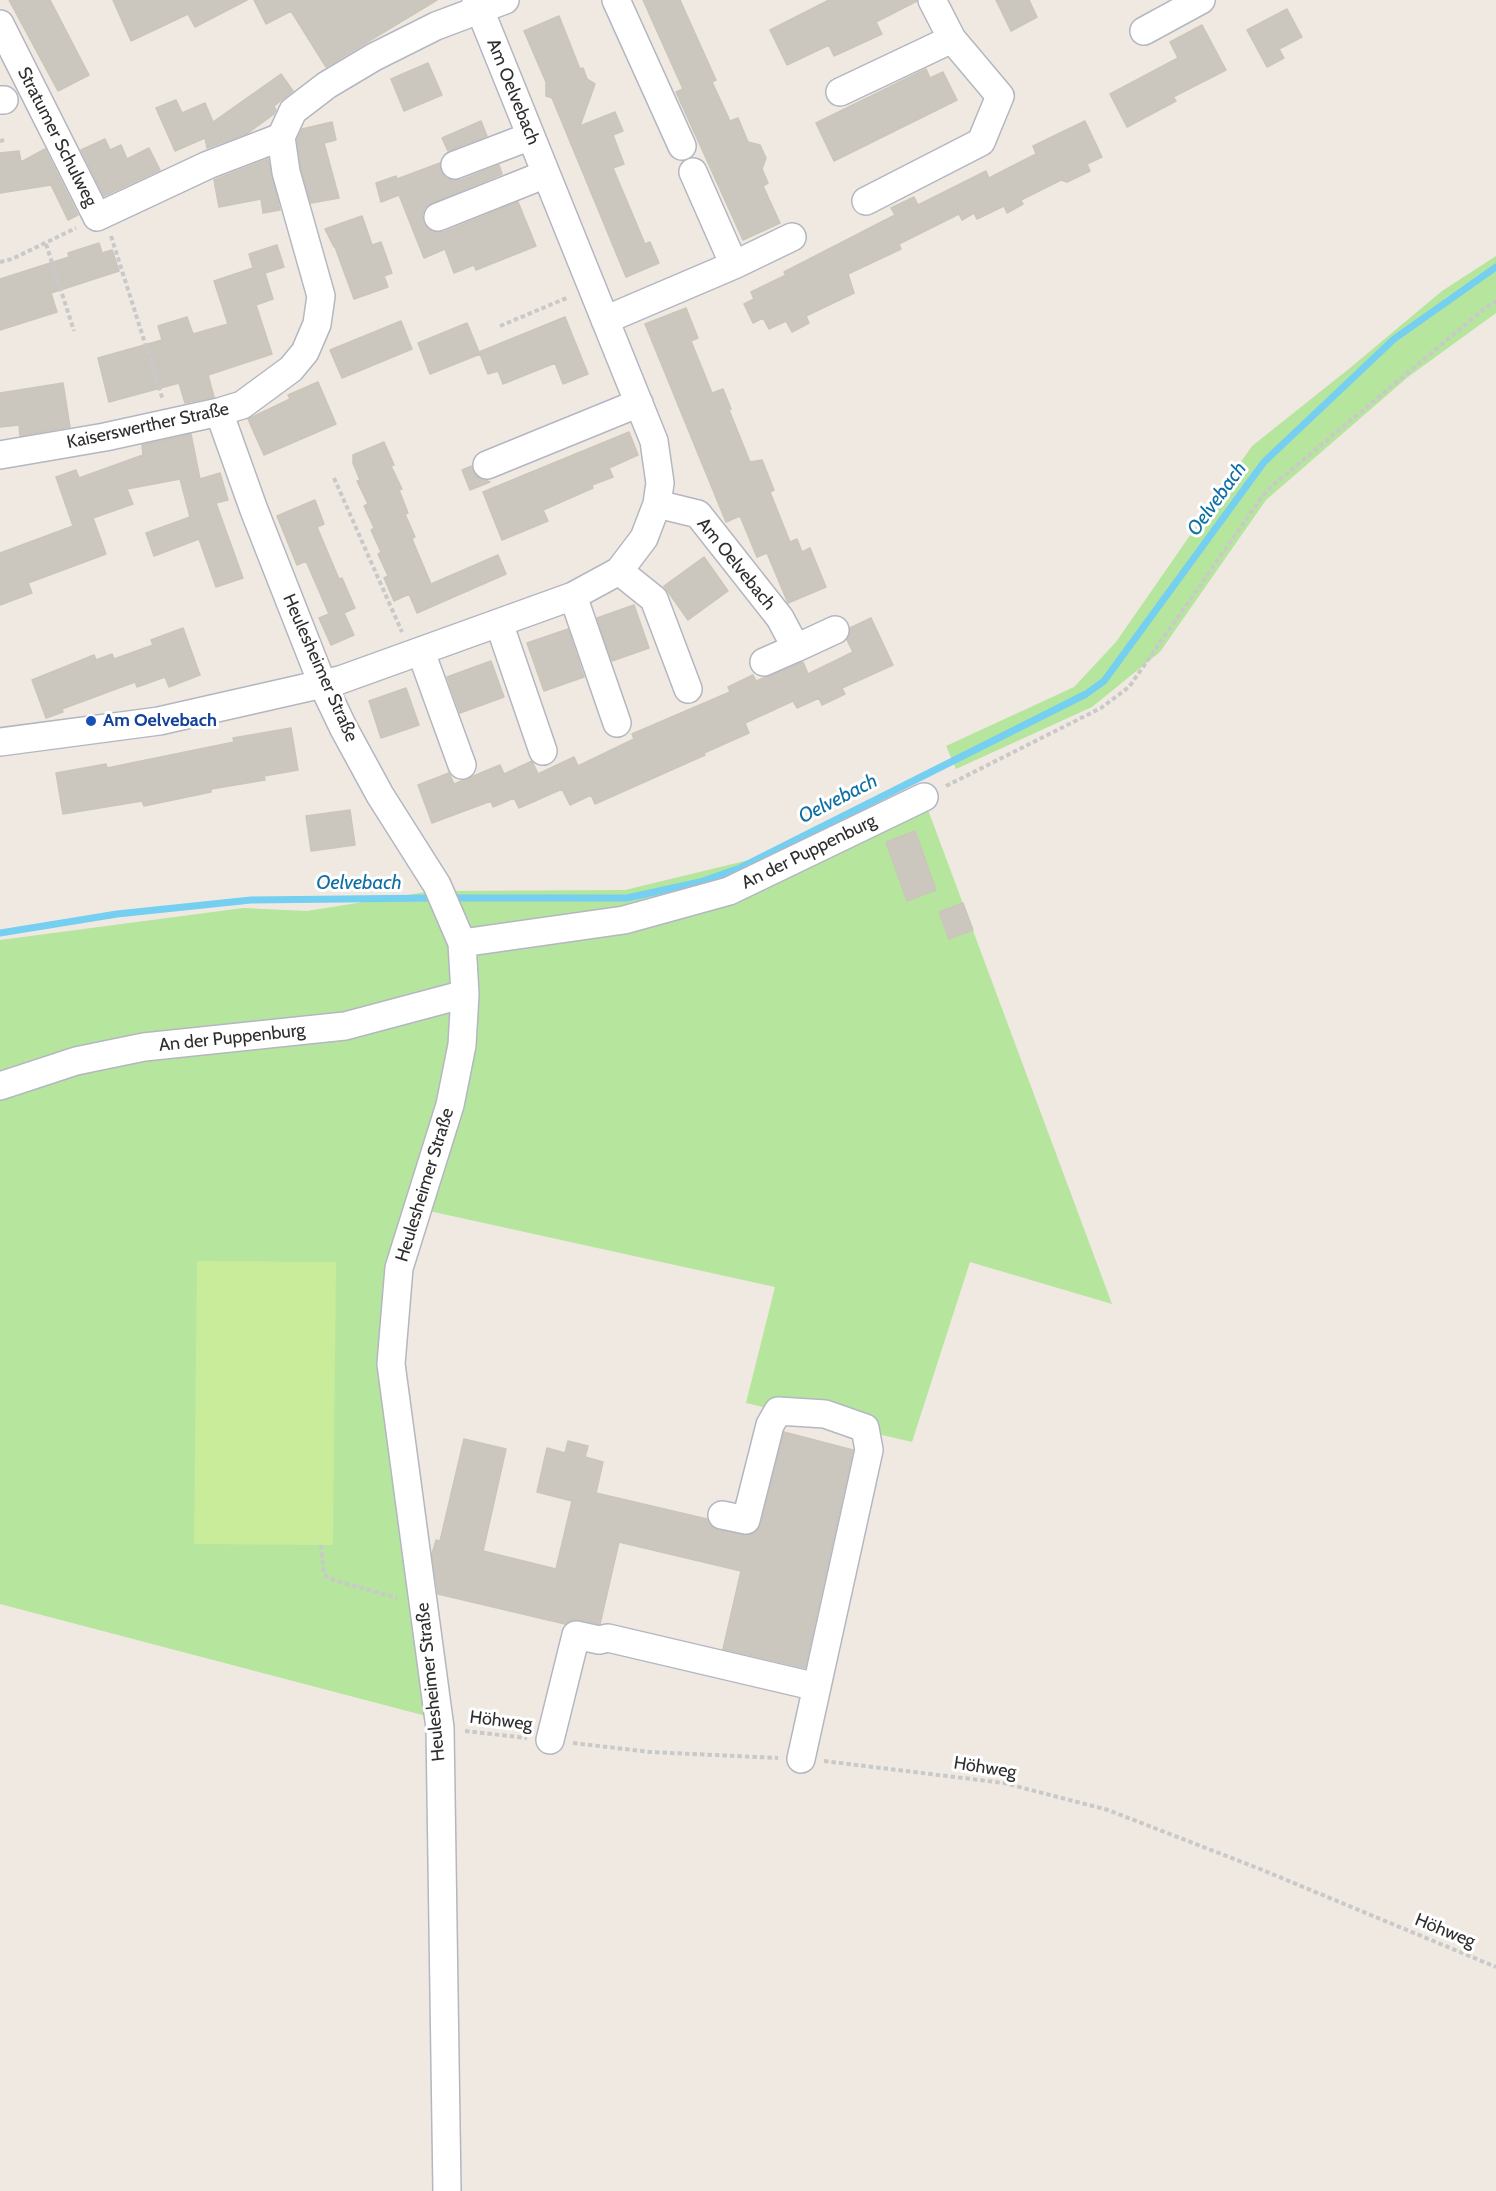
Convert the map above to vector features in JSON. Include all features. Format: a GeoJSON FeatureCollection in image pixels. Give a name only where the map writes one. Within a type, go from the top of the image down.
{"type":"FeatureCollection","features":[{"type":"Feature","properties":{"kind":"street"},"geometry":{"type":"LineString","coordinates":[[101,215],[208,165],[281,137],[293,111],[327,85],[374,57],[477,5],[505,0]]}},
{"type":"Feature","properties":{"kind":"street"},"geometry":{"type":"LineString","coordinates":[[616,0],[682,146]]}},
{"type":"Feature","properties":{"kind":"street"},"geometry":{"type":"LineString","coordinates":[[866,201],[981,142],[1000,96],[952,39],[932,0]]}},
{"type":"Feature","properties":{"kind":"street"},"geometry":{"type":"LineString","coordinates":[[1144,31],[1201,0]]}},
{"type":"Feature","properties":{"kind":"street","name":"Am Oelvebach"},"geometry":{"type":"LineString","coordinates":[[0,742],[159,721],[340,680],[573,596],[619,571],[644,538],[657,504],[660,483],[654,441],[477,5]]}},
{"type":"Feature","properties":{"kind":"street","name":"Stratumer Schulweg"},"geometry":{"type":"LineString","coordinates":[[0,24],[101,215]]}},
{"type":"Feature","properties":{"kind":"street"},"geometry":{"type":"LineString","coordinates":[[840,92],[952,39]]}},
{"type":"Feature","properties":{"kind":"street"},"geometry":{"type":"LineString","coordinates":[[455,165],[531,136]]}},
{"type":"Feature","properties":{"kind":"street","name":"Kaiserswerther Straße"},"geometry":{"type":"LineString","coordinates":[[0,456],[171,424],[219,412],[242,405],[291,369],[304,352],[317,324],[321,296],[286,172],[281,137]]}},
{"type":"Feature","properties":{"kind":"street"},"geometry":{"type":"LineString","coordinates":[[693,172],[734,265]]}},
{"type":"Feature","properties":{"kind":"street"},"geometry":{"type":"LineString","coordinates":[[438,217],[546,174]]}},
{"type":"Feature","properties":{"kind":"street"},"geometry":{"type":"LineString","coordinates":[[605,320],[734,265],[792,237]]}},
{"type":"Feature","properties":{"kind":"street"},"geometry":{"type":"LineString","coordinates":[[487,465],[639,403]]}},
{"type":"Feature","properties":{"kind":"street","name":"Heulesheimer Straße"},"geometry":{"type":"LineString","coordinates":[[219,412],[254,510],[322,683],[380,795],[437,885],[462,943],[465,994],[462,1045],[450,1105],[399,1268],[391,1364],[440,1728],[447,2191]]}},
{"type":"Feature","properties":{"kind":"street","name":"Am Oelvebach"},"geometry":{"type":"LineString","coordinates":[[657,504],[698,514],[780,618],[796,648]]}},
{"type":"Feature","properties":{"kind":"street"},"geometry":{"type":"LineString","coordinates":[[619,571],[654,599],[688,689]]}},
{"type":"Feature","properties":{"kind":"street"},"geometry":{"type":"LineString","coordinates":[[573,596],[618,723]]}},
{"type":"Feature","properties":{"kind":"street"},"geometry":{"type":"LineString","coordinates":[[499,623],[543,751]]}},
{"type":"Feature","properties":{"kind":"street"},"geometry":{"type":"LineString","coordinates":[[764,662],[835,630]]}},
{"type":"Feature","properties":{"kind":"street"},"geometry":{"type":"LineString","coordinates":[[417,653],[462,765]]}},
{"type":"Feature","properties":{"kind":"street","name":"An der Puppenburg"},"geometry":{"type":"LineString","coordinates":[[462,943],[624,920],[729,891],[924,797]]}},
{"type":"Feature","properties":{"kind":"street","name":"An der Puppenburg"},"geometry":{"type":"LineString","coordinates":[[0,1086],[76,1061],[144,1047],[345,1026],[465,994]]}},
{"type":"Feature","properties":{"kind":"street"},"geometry":{"type":"LineString","coordinates":[[722,1515],[746,1520],[770,1425],[778,1411],[825,1414],[865,1428],[869,1450],[801,1759]]}},
{"type":"Feature","properties":{"kind":"street"},"geometry":{"type":"LineString","coordinates":[[550,1740],[576,1635],[599,1640],[608,1638],[817,1687]]}},
{"type":"Feature","properties":{"kind":"path"},"geometry":{"type":"LineString","coordinates":[[0,262],[12,260],[101,215],[171,424]]}},
{"type":"Feature","properties":{"kind":"path"},"geometry":{"type":"LineString","coordinates":[[46,244],[74,331]]}},
{"type":"Feature","properties":{"kind":"path"},"geometry":{"type":"LineString","coordinates":[[500,326],[592,287]]}},
{"type":"Feature","properties":{"kind":"path"},"geometry":{"type":"LineString","coordinates":[[924,797],[1101,708],[1130,687],[1266,490],[1496,301]]}},
{"type":"Feature","properties":{"kind":"path"},"geometry":{"type":"LineString","coordinates":[[334,478],[417,653]]}},
{"type":"Feature","properties":{"kind":"path"},"geometry":{"type":"LineString","coordinates":[[321,1545],[324,1574],[330,1579],[423,1605]]}},
{"type":"Feature","properties":{"kind":"path","name":"Höhweg"},"geometry":{"type":"LineString","coordinates":[[440,1728],[650,1752],[828,1761],[1004,1783],[1108,1810],[1260,1869],[1496,1966]]}},
{"type":"Feature","properties":{"kind":"green space"},"geometry":{"type":"Polygon","coordinates":[[[1496,256],[1496,313],[1408,377],[1266,500],[1160,652],[1092,707],[956,769],[946,746],[1074,687],[1116,642],[1252,446],[1442,291],[1496,256]]]}},
{"type":"Feature","properties":{"kind":"green space"},"geometry":{"type":"Polygon","coordinates":[[[921,791],[1112,1304],[970,1262],[912,1442],[746,1403],[775,1287],[411,1207],[382,1290],[381,1370],[430,1717],[0,1604],[0,940],[243,908],[307,911],[432,891],[625,890],[778,853],[921,791]]]}},
{"type":"Feature","properties":{"kind":"green space"},"geometry":{"type":"Polygon","coordinates":[[[197,1261],[336,1262],[333,1545],[194,1544],[197,1261]]]}},
{"type":"Feature","properties":{"kind":"building"},"geometry":{"type":"Polygon","coordinates":[[[9,0],[50,0],[89,75],[58,91],[9,0]]]}},
{"type":"Feature","properties":{"kind":"building"},"geometry":{"type":"Polygon","coordinates":[[[113,0],[247,0],[195,27],[188,14],[131,41],[113,0]]]}},
{"type":"Feature","properties":{"kind":"building"},"geometry":{"type":"Polygon","coordinates":[[[254,0],[437,0],[326,67],[291,11],[266,24],[254,0]]]}},
{"type":"Feature","properties":{"kind":"building"},"geometry":{"type":"Polygon","coordinates":[[[643,0],[680,0],[716,80],[712,82],[730,121],[738,118],[748,142],[760,145],[766,158],[762,169],[768,183],[763,186],[780,223],[743,240],[676,92],[683,89],[643,0]]]}},
{"type":"Feature","properties":{"kind":"building"},"geometry":{"type":"Polygon","coordinates":[[[829,0],[917,1],[876,22],[882,34],[834,56],[829,45],[787,65],[770,30],[829,0]]]}},
{"type":"Feature","properties":{"kind":"building"},"geometry":{"type":"Polygon","coordinates":[[[996,0],[1029,0],[1037,17],[1011,31],[996,0]]]}},
{"type":"Feature","properties":{"kind":"building"},"geometry":{"type":"Polygon","coordinates":[[[1287,9],[1302,37],[1279,49],[1284,58],[1267,67],[1247,30],[1287,9]]]}},
{"type":"Feature","properties":{"kind":"building"},"geometry":{"type":"Polygon","coordinates":[[[559,16],[580,69],[583,68],[587,79],[595,84],[580,126],[615,112],[623,131],[613,135],[624,164],[613,168],[645,244],[650,242],[659,263],[626,277],[552,98],[546,96],[546,82],[524,31],[559,16]]]}},
{"type":"Feature","properties":{"kind":"building"},"geometry":{"type":"Polygon","coordinates":[[[1202,25],[1226,70],[1173,97],[1176,101],[1127,127],[1110,94],[1178,58],[1170,42],[1202,25]]]}},
{"type":"Feature","properties":{"kind":"building"},"geometry":{"type":"Polygon","coordinates":[[[428,63],[442,95],[404,111],[391,79],[428,63]]]}},
{"type":"Feature","properties":{"kind":"building"},"geometry":{"type":"Polygon","coordinates":[[[926,69],[930,78],[943,72],[957,100],[834,161],[816,123],[926,69]]]}},
{"type":"Feature","properties":{"kind":"building"},"geometry":{"type":"Polygon","coordinates":[[[281,74],[293,91],[274,106],[276,110],[274,114],[248,133],[207,148],[205,138],[175,151],[156,108],[176,100],[182,113],[205,103],[213,122],[281,74]]]}},
{"type":"Feature","properties":{"kind":"building"},"geometry":{"type":"Polygon","coordinates":[[[481,121],[487,136],[448,151],[442,138],[481,121]]]}},
{"type":"Feature","properties":{"kind":"building"},"geometry":{"type":"Polygon","coordinates":[[[1085,121],[1102,157],[1087,164],[1090,171],[1067,182],[1061,180],[1021,200],[1023,204],[1007,213],[1004,206],[977,219],[974,213],[962,220],[959,214],[899,244],[901,249],[848,274],[854,293],[806,316],[809,323],[792,332],[786,321],[769,329],[763,318],[753,323],[744,304],[754,299],[751,292],[786,275],[784,272],[895,215],[891,208],[914,197],[918,205],[986,171],[989,178],[1036,154],[1033,146],[1085,121]]]}},
{"type":"Feature","properties":{"kind":"building"},"geometry":{"type":"Polygon","coordinates":[[[332,122],[336,140],[324,143],[339,198],[311,203],[301,169],[297,139],[302,129],[332,122]]]}},
{"type":"Feature","properties":{"kind":"building"},"geometry":{"type":"Polygon","coordinates":[[[105,139],[110,150],[121,145],[127,159],[149,148],[160,170],[104,196],[81,150],[105,139]]]}},
{"type":"Feature","properties":{"kind":"building"},"geometry":{"type":"Polygon","coordinates":[[[45,149],[78,215],[68,220],[51,185],[0,193],[0,153],[19,151],[21,162],[45,149]]]}},
{"type":"Feature","properties":{"kind":"building"},"geometry":{"type":"Polygon","coordinates":[[[268,159],[280,210],[263,213],[261,199],[219,207],[214,180],[268,159]]]}},
{"type":"Feature","properties":{"kind":"building"},"geometry":{"type":"Polygon","coordinates":[[[440,163],[441,171],[446,178],[452,180],[461,180],[499,165],[502,174],[425,208],[422,215],[423,222],[428,229],[444,232],[518,202],[536,246],[476,270],[474,265],[454,273],[445,249],[424,258],[399,195],[381,202],[376,183],[396,176],[397,179],[440,163]]]}},
{"type":"Feature","properties":{"kind":"building"},"geometry":{"type":"Polygon","coordinates":[[[362,216],[372,245],[381,242],[392,273],[384,276],[388,287],[354,299],[335,247],[325,229],[362,216]]]}},
{"type":"Feature","properties":{"kind":"building"},"geometry":{"type":"Polygon","coordinates":[[[99,243],[102,253],[112,250],[119,271],[51,293],[57,312],[0,330],[0,279],[69,257],[68,253],[99,243]]]}},
{"type":"Feature","properties":{"kind":"building"},"geometry":{"type":"Polygon","coordinates":[[[277,245],[284,267],[265,273],[273,299],[256,305],[272,354],[208,375],[214,397],[185,403],[179,383],[109,402],[98,358],[162,340],[158,326],[187,317],[193,334],[228,324],[214,281],[253,268],[249,254],[277,245]]]}},
{"type":"Feature","properties":{"kind":"building"},"geometry":{"type":"Polygon","coordinates":[[[686,308],[698,338],[691,341],[712,393],[723,389],[750,462],[762,460],[774,490],[770,492],[790,542],[797,539],[802,552],[810,548],[826,587],[788,603],[767,553],[757,557],[740,516],[726,522],[645,324],[686,308]]]}},
{"type":"Feature","properties":{"kind":"building"},"geometry":{"type":"Polygon","coordinates":[[[565,317],[588,374],[563,384],[555,363],[503,384],[498,371],[488,374],[480,354],[430,374],[418,343],[467,323],[479,352],[565,317]]]}},
{"type":"Feature","properties":{"kind":"building"},"geometry":{"type":"Polygon","coordinates":[[[401,321],[412,349],[342,378],[330,350],[401,321]]]}},
{"type":"Feature","properties":{"kind":"building"},"geometry":{"type":"Polygon","coordinates":[[[318,382],[336,424],[264,455],[248,419],[290,399],[288,395],[318,382]]]}},
{"type":"Feature","properties":{"kind":"building"},"geometry":{"type":"Polygon","coordinates":[[[63,383],[70,427],[20,436],[19,425],[0,427],[0,393],[63,383]]]}},
{"type":"Feature","properties":{"kind":"building"},"geometry":{"type":"Polygon","coordinates":[[[629,432],[638,455],[609,468],[613,477],[543,510],[548,521],[502,540],[483,492],[629,432]]]}},
{"type":"Feature","properties":{"kind":"building"},"geometry":{"type":"Polygon","coordinates":[[[191,434],[200,479],[220,473],[228,500],[216,503],[243,578],[216,587],[199,539],[154,556],[146,533],[190,517],[180,479],[127,489],[133,504],[93,518],[106,554],[28,583],[32,593],[0,605],[0,553],[73,526],[56,477],[76,470],[79,478],[143,455],[142,445],[191,434]]]}},
{"type":"Feature","properties":{"kind":"building"},"geometry":{"type":"Polygon","coordinates":[[[384,442],[394,465],[391,466],[402,489],[399,490],[408,513],[405,514],[415,537],[412,539],[431,584],[498,555],[506,574],[417,613],[409,594],[394,601],[384,578],[388,576],[378,554],[381,552],[371,530],[374,528],[364,506],[368,504],[357,481],[360,480],[353,463],[353,455],[384,442]]]}},
{"type":"Feature","properties":{"kind":"building"},"geometry":{"type":"Polygon","coordinates":[[[472,466],[477,477],[490,482],[470,490],[462,470],[472,466]]]}},
{"type":"Feature","properties":{"kind":"building"},"geometry":{"type":"Polygon","coordinates":[[[315,500],[324,524],[317,527],[339,579],[342,578],[355,608],[344,613],[354,635],[331,645],[319,618],[329,614],[306,561],[297,565],[277,516],[315,500]]]}},
{"type":"Feature","properties":{"kind":"building"},"geometry":{"type":"Polygon","coordinates":[[[704,557],[728,591],[688,620],[664,586],[704,557]]]}},
{"type":"Feature","properties":{"kind":"building"},"geometry":{"type":"Polygon","coordinates":[[[634,605],[649,648],[612,661],[597,618],[634,605]]]}},
{"type":"Feature","properties":{"kind":"building"},"geometry":{"type":"Polygon","coordinates":[[[871,618],[893,665],[842,688],[845,694],[822,705],[819,698],[797,708],[793,701],[745,723],[749,733],[595,804],[591,795],[570,805],[562,789],[519,808],[514,798],[493,807],[491,801],[432,823],[418,785],[449,773],[454,784],[500,765],[504,774],[532,761],[538,774],[574,757],[578,766],[634,739],[632,734],[730,692],[728,687],[753,675],[756,681],[803,662],[808,674],[853,652],[847,640],[850,628],[871,618]]]}},
{"type":"Feature","properties":{"kind":"building"},"geometry":{"type":"Polygon","coordinates":[[[183,628],[200,675],[169,687],[165,677],[137,687],[135,682],[62,709],[63,712],[46,718],[32,680],[94,655],[96,660],[112,654],[114,659],[153,645],[151,640],[183,628]]]}},
{"type":"Feature","properties":{"kind":"building"},"geometry":{"type":"Polygon","coordinates":[[[568,629],[584,677],[544,691],[527,643],[568,629]]]}},
{"type":"Feature","properties":{"kind":"building"},"geometry":{"type":"Polygon","coordinates":[[[491,661],[504,697],[460,713],[447,677],[491,661]]]}},
{"type":"Feature","properties":{"kind":"building"},"geometry":{"type":"Polygon","coordinates":[[[406,688],[419,725],[381,738],[369,701],[406,688]]]}},
{"type":"Feature","properties":{"kind":"building"},"geometry":{"type":"Polygon","coordinates":[[[291,728],[298,770],[264,776],[265,780],[211,789],[211,792],[144,806],[142,801],[63,814],[56,773],[106,764],[107,768],[234,742],[233,738],[291,728]]]}},
{"type":"Feature","properties":{"kind":"building"},"geometry":{"type":"Polygon","coordinates":[[[350,810],[355,845],[311,851],[306,816],[350,810]]]}},
{"type":"Feature","properties":{"kind":"building"},"geometry":{"type":"Polygon","coordinates":[[[915,831],[936,890],[907,901],[886,842],[915,831]]]}},
{"type":"Feature","properties":{"kind":"building"},"geometry":{"type":"Polygon","coordinates":[[[963,903],[973,930],[949,939],[939,912],[963,903]]]}},
{"type":"Feature","properties":{"kind":"building"},"geometry":{"type":"Polygon","coordinates":[[[784,1432],[853,1450],[805,1668],[723,1649],[741,1571],[619,1542],[600,1624],[571,1620],[565,1624],[438,1594],[432,1554],[436,1540],[440,1541],[464,1439],[506,1449],[483,1551],[556,1569],[572,1501],[537,1492],[547,1448],[565,1453],[568,1441],[588,1446],[585,1457],[603,1462],[596,1493],[707,1519],[711,1526],[718,1530],[750,1535],[757,1531],[761,1524],[784,1432]]]}},
{"type":"Feature","properties":{"kind":"waterway","name":"Oelvebach"},"geometry":{"type":"LineString","coordinates":[[450,898],[627,898],[700,882],[740,868],[1086,694],[1104,681],[1264,462],[1394,339],[1496,267]]}},
{"type":"Feature","properties":{"kind":"waterway","name":"Oelvebach"},"geometry":{"type":"LineString","coordinates":[[0,933],[117,914],[251,900],[436,898]]}},
{"type":"Feature","properties":{"kind":"place","name":"Am Oelvebach"},"geometry":{"type":"Point","coordinates":[91,721]}}]}
